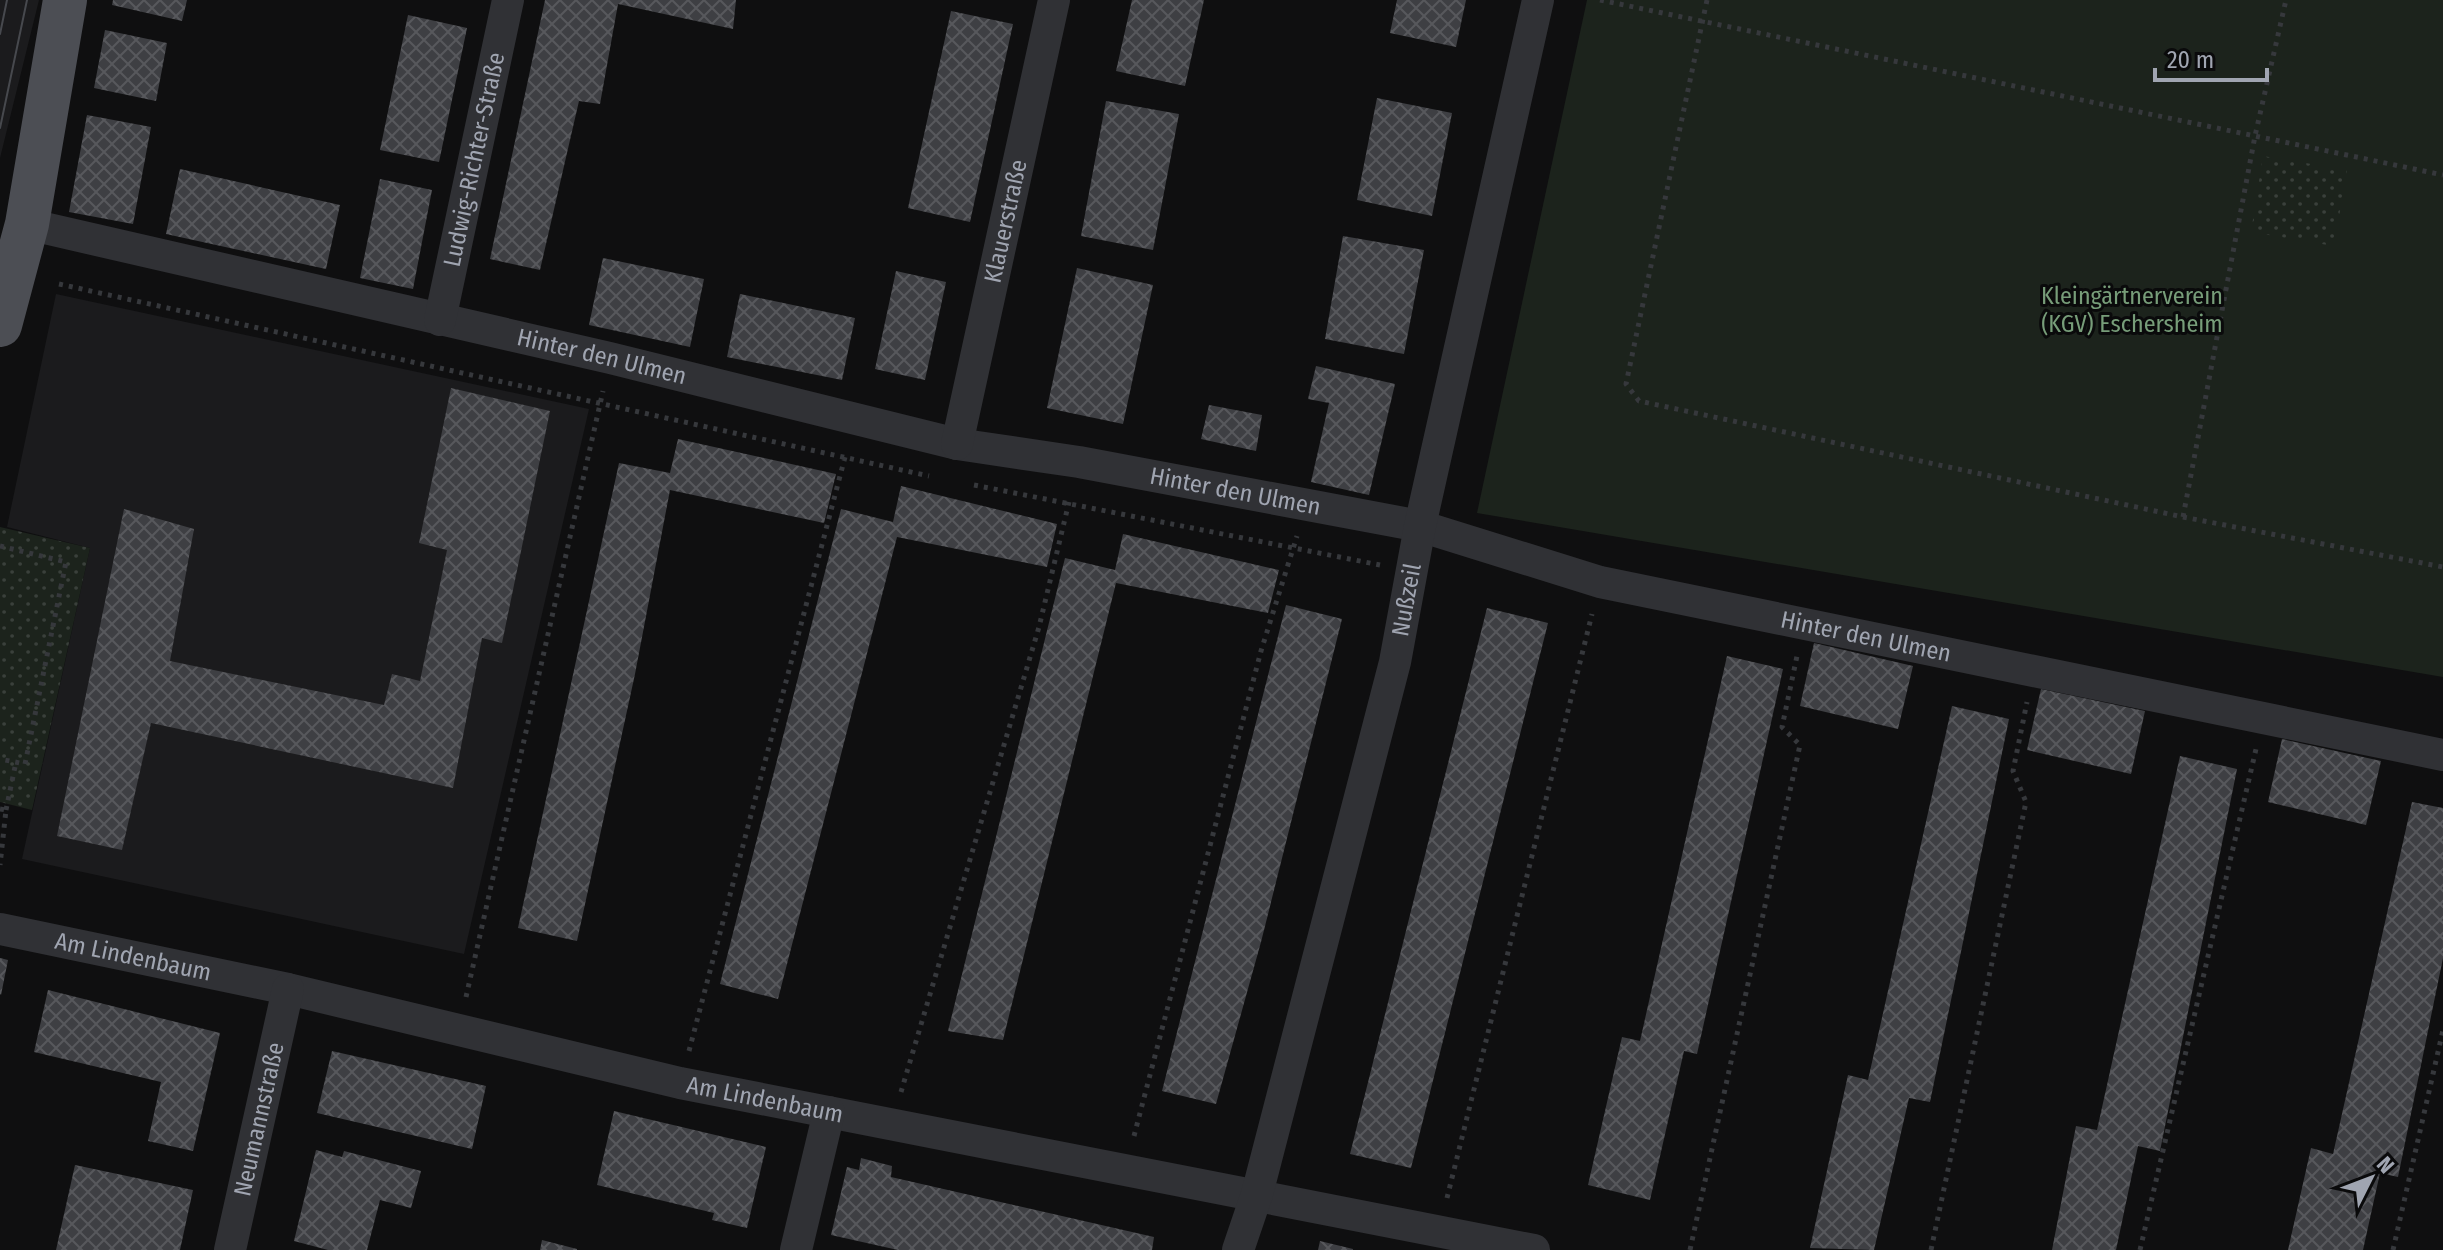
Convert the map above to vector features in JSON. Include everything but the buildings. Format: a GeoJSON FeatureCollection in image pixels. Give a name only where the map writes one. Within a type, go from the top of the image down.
{"type":"FeatureCollection","features":[{"type":"Feature","properties":{"kind":"main road"},"geometry":{"type":"LineString","coordinates":[[0,324],[27,224],[65,0]]}},
{"type":"Feature","properties":{"kind":"street","name":"Ludwig-Richter-Straße"},"geometry":{"type":"LineString","coordinates":[[440,320],[508,0]]}},
{"type":"Feature","properties":{"kind":"street","name":"Klauerstraße"},"geometry":{"type":"LineString","coordinates":[[957,444],[1054,0]]}},
{"type":"Feature","properties":{"kind":"street","name":"Nußzeil"},"geometry":{"type":"LineString","coordinates":[[1238,1250],[1257,1194],[1395,662],[1420,526],[1538,0]]}},
{"type":"Feature","properties":{"kind":"street","name":"Hinter den Ulmen"},"geometry":{"type":"LineString","coordinates":[[27,224],[610,358],[854,422],[957,444],[1079,462],[1420,526],[1600,582],[2033,674],[2443,755]]}},
{"type":"Feature","properties":{"kind":"street","name":"Am Lindenbaum"},"geometry":{"type":"LineString","coordinates":[[0,929],[288,989],[680,1083],[1534,1250]]}},
{"type":"Feature","properties":{"kind":"street","name":"Neumannstraße"},"geometry":{"type":"LineString","coordinates":[[230,1250],[288,989]]}},
{"type":"Feature","properties":{"kind":"street"},"geometry":{"type":"LineString","coordinates":[[796,1250],[829,1112]]}},
{"type":"Feature","properties":{"kind":"path"},"geometry":{"type":"LineString","coordinates":[[1600,0],[1702,24],[2443,175]]}},
{"type":"Feature","properties":{"kind":"path"},"geometry":{"type":"LineString","coordinates":[[1707,0],[1626,384],[1639,401],[2183,517],[2443,567]]}},
{"type":"Feature","properties":{"kind":"path"},"geometry":{"type":"LineString","coordinates":[[2183,517],[2255,136],[2286,0]]}},
{"type":"Feature","properties":{"kind":"path"},"geometry":{"type":"LineString","coordinates":[[59,284],[844,460],[934,477]]}},
{"type":"Feature","properties":{"kind":"path"},"geometry":{"type":"LineString","coordinates":[[458,1030],[610,358]]}},
{"type":"Feature","properties":{"kind":"path"},"geometry":{"type":"LineString","coordinates":[[680,1083],[854,422]]}},
{"type":"Feature","properties":{"kind":"path"},"geometry":{"type":"LineString","coordinates":[[892,1124],[1039,627],[1079,462]]}},
{"type":"Feature","properties":{"kind":"path"},"geometry":{"type":"LineString","coordinates":[[964,483],[1412,571]]}},
{"type":"Feature","properties":{"kind":"path"},"geometry":{"type":"LineString","coordinates":[[1126,1169],[1261,651],[1307,504]]}},
{"type":"Feature","properties":{"kind":"path"},"geometry":{"type":"LineString","coordinates":[[0,546],[66,562],[25,764],[0,759]]}},
{"type":"Feature","properties":{"kind":"path"},"geometry":{"type":"LineString","coordinates":[[1439,1231],[1600,582]]}},
{"type":"Feature","properties":{"kind":"path"},"geometry":{"type":"LineString","coordinates":[[1690,1250],[1800,745],[1782,727],[1803,623]]}},
{"type":"Feature","properties":{"kind":"path"},"geometry":{"type":"LineString","coordinates":[[1931,1250],[2026,802],[2013,771],[2033,674]]}},
{"type":"Feature","properties":{"kind":"path"},"geometry":{"type":"LineString","coordinates":[[2140,1250],[2263,721]]}},
{"type":"Feature","properties":{"kind":"path"},"geometry":{"type":"LineString","coordinates":[[0,865],[3,810],[16,762]]}},
{"type":"Feature","properties":{"kind":"path"},"geometry":{"type":"LineString","coordinates":[[2393,1250],[2443,1030]]}},
{"type":"Feature","properties":{"kind":"shaded area"},"geometry":{"type":"Polygon","coordinates":[[[0,0],[39,0],[0,158],[0,0]]]}},
{"type":"Feature","properties":{"kind":"shaded area"},"geometry":{"type":"Polygon","coordinates":[[[56,294],[589,409],[464,954],[22,859],[90,548],[7,527],[56,294]]]}},
{"type":"Feature","properties":{"kind":"green space","name":"Kleingärtnerverein (KGV) Eschersheim"},"geometry":{"type":"Polygon","coordinates":[[[1587,0],[2443,0],[2443,677],[1477,513],[1587,0]]]}},
{"type":"Feature","properties":{"kind":"green space"},"geometry":{"type":"Polygon","coordinates":[[[2263,156],[2347,170],[2334,246],[2251,232],[2263,156]]]}},
{"type":"Feature","properties":{"kind":"green space"},"geometry":{"type":"Polygon","coordinates":[[[0,527],[90,548],[32,810],[0,802],[0,527]]]}},
{"type":"Feature","properties":{"kind":"tram line"},"geometry":{"type":"LineString","coordinates":[[0,34],[7,0]]}},
{"type":"Feature","properties":{"kind":"tram line"},"geometry":{"type":"LineString","coordinates":[[0,128],[27,0]]}}]}
